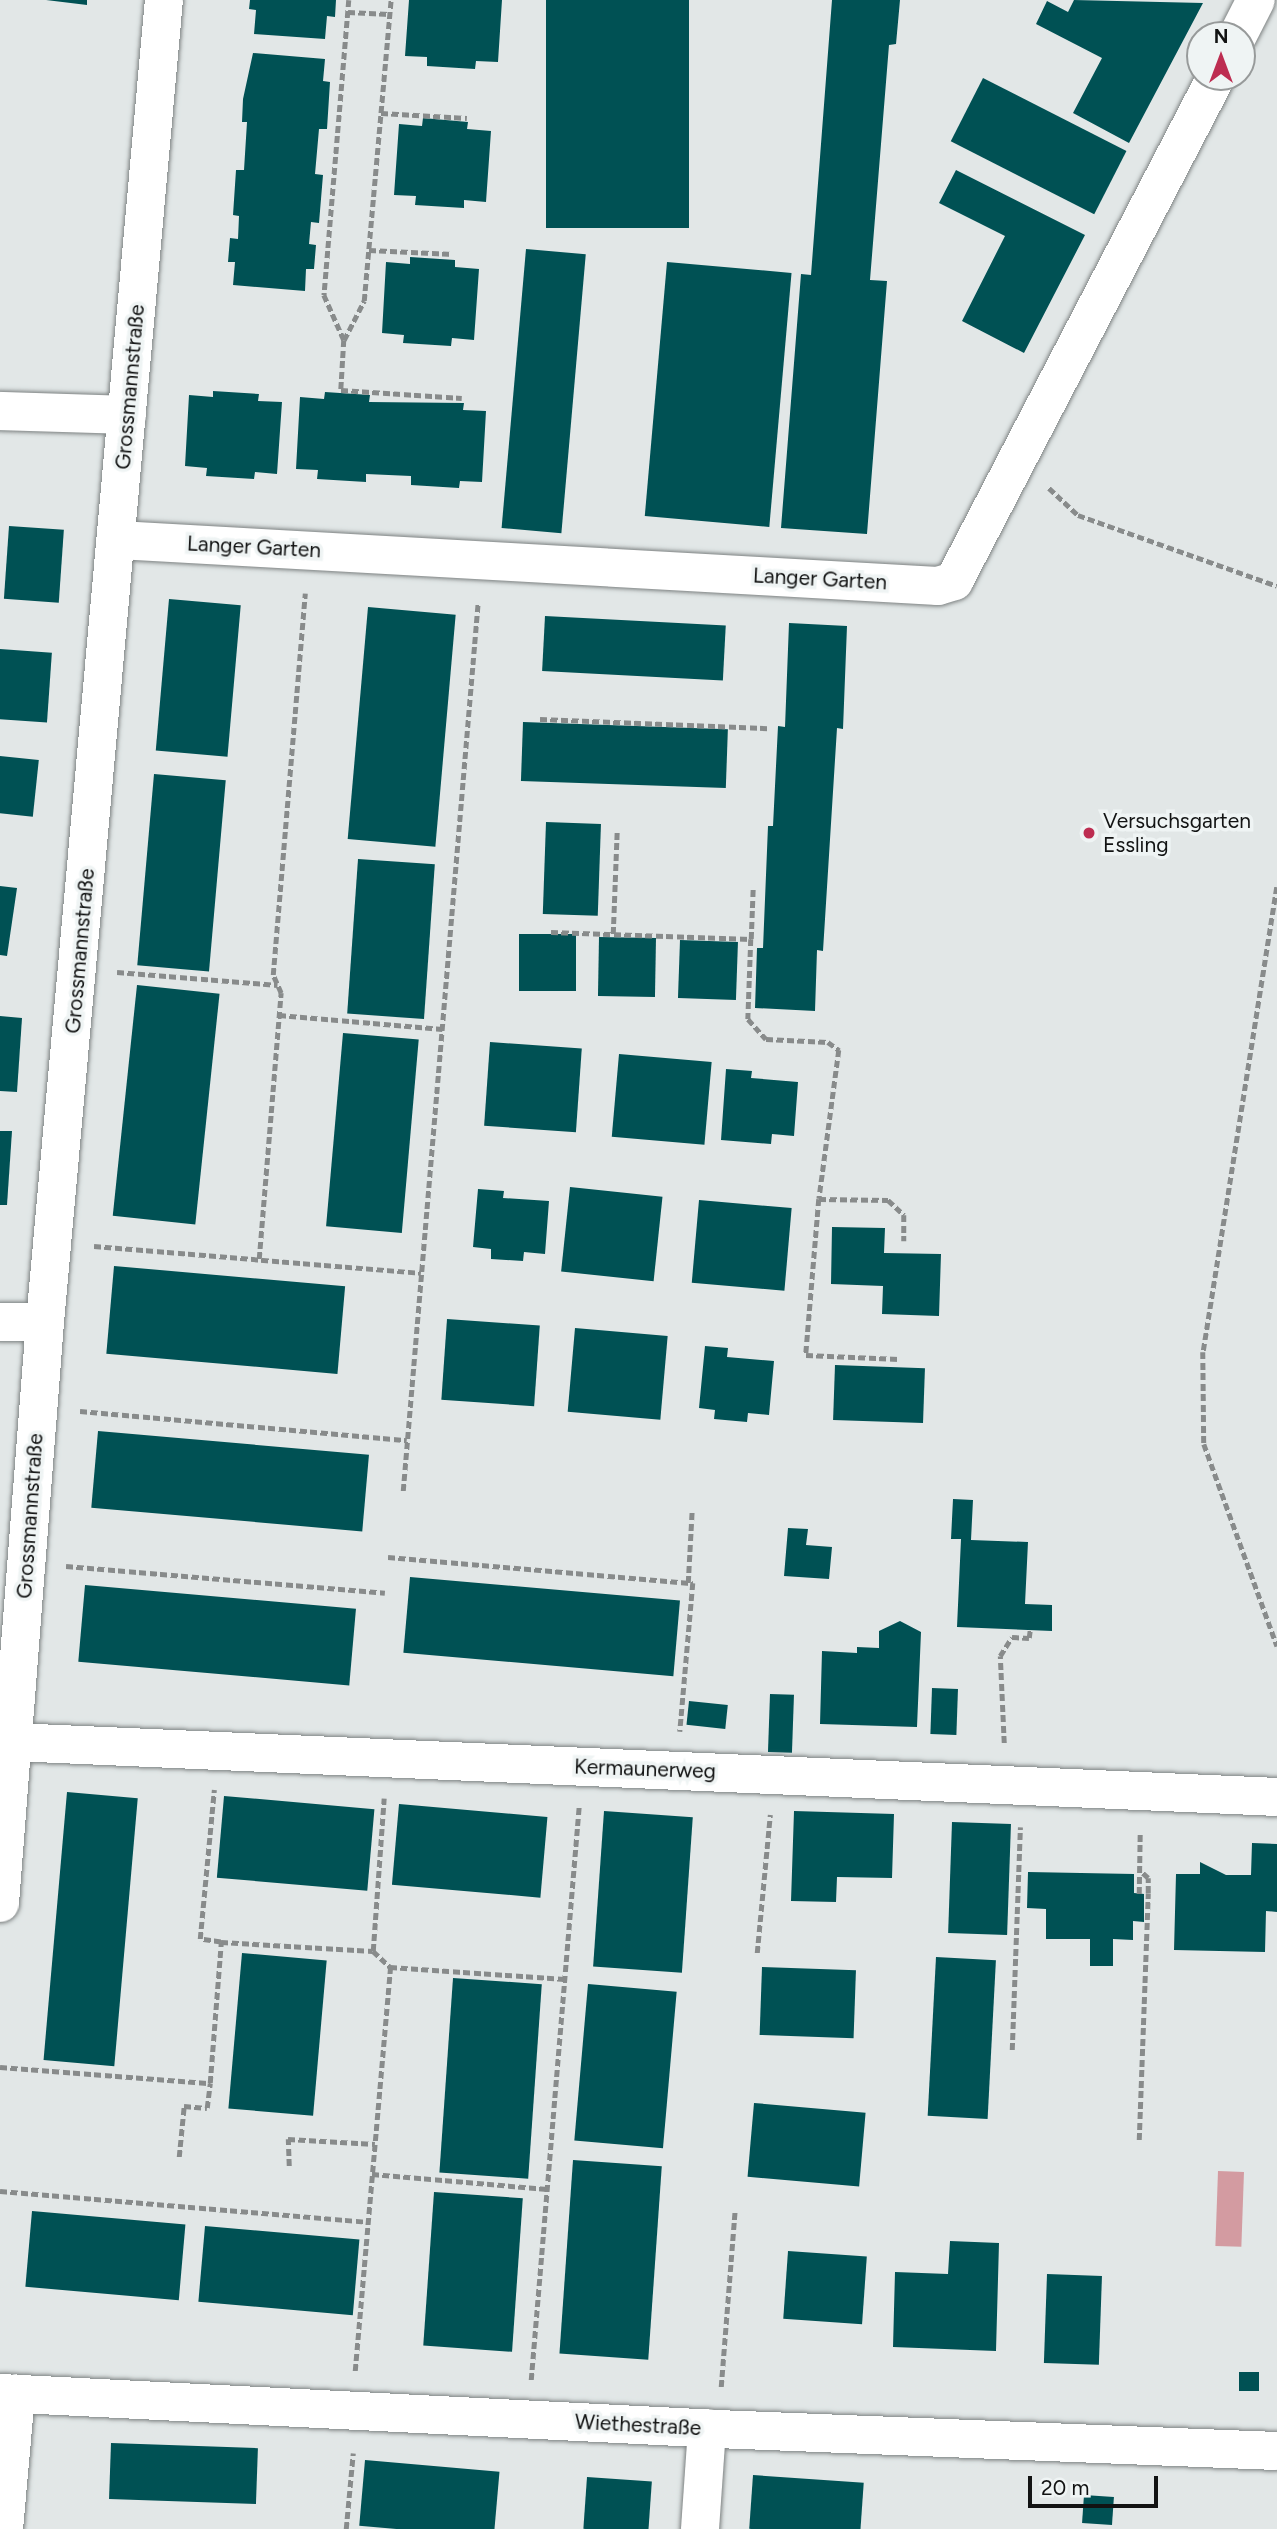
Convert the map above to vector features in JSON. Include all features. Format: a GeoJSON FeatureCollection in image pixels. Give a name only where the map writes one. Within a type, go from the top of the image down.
{"type":"FeatureCollection","features":[{"type":"Feature","properties":{"kind":"street","name":"Grossmannstraße"},"geometry":{"type":"LineString","coordinates":[[0,1903],[45,1322],[118,540],[164,0]]}},
{"type":"Feature","properties":{"kind":"street"},"geometry":{"type":"LineString","coordinates":[[1245,21],[1256,0]]}},
{"type":"Feature","properties":{"kind":"street","name":"Langer Garten"},"geometry":{"type":"LineString","coordinates":[[118,540],[482,558],[938,586],[954,581],[1209,91]]}},
{"type":"Feature","properties":{"kind":"street"},"geometry":{"type":"LineString","coordinates":[[0,411],[127,415]]}},
{"type":"Feature","properties":{"kind":"street"},"geometry":{"type":"LineString","coordinates":[[0,1322],[45,1322]]}},
{"type":"Feature","properties":{"kind":"street","name":"Kermaunerweg"},"geometry":{"type":"LineString","coordinates":[[13,1742],[1277,1797]]}},
{"type":"Feature","properties":{"kind":"street"},"geometry":{"type":"LineString","coordinates":[[4,2529],[8,2393]]}},
{"type":"Feature","properties":{"kind":"street","name":"Wiethestraße"},"geometry":{"type":"LineString","coordinates":[[8,2393],[712,2429],[1277,2451]]}},
{"type":"Feature","properties":{"kind":"street"},"geometry":{"type":"LineString","coordinates":[[700,2529],[712,2429]]}},
{"type":"Feature","properties":{"kind":"path"},"geometry":{"type":"LineString","coordinates":[[344,340],[324,295],[349,0]]}},
{"type":"Feature","properties":{"kind":"path"},"geometry":{"type":"LineString","coordinates":[[391,0],[364,301],[344,340],[341,390],[462,398]]}},
{"type":"Feature","properties":{"kind":"path"},"geometry":{"type":"LineString","coordinates":[[348,12],[389,14]]}},
{"type":"Feature","properties":{"kind":"path"},"geometry":{"type":"LineString","coordinates":[[381,113],[467,118]]}},
{"type":"Feature","properties":{"kind":"path"},"geometry":{"type":"LineString","coordinates":[[369,250],[453,254]]}},
{"type":"Feature","properties":{"kind":"path"},"geometry":{"type":"LineString","coordinates":[[1018,457],[1079,515],[1277,586]]}},
{"type":"Feature","properties":{"kind":"path"},"geometry":{"type":"LineString","coordinates":[[259,1259],[281,993],[273,975],[309,550]]}},
{"type":"Feature","properties":{"kind":"path"},"geometry":{"type":"LineString","coordinates":[[403,1491],[482,558]]}},
{"type":"Feature","properties":{"kind":"path"},"geometry":{"type":"LineString","coordinates":[[540,719],[768,728]]}},
{"type":"Feature","properties":{"kind":"path"},"geometry":{"type":"LineString","coordinates":[[613,934],[617,830]]}},
{"type":"Feature","properties":{"kind":"path"},"geometry":{"type":"LineString","coordinates":[[1277,887],[1203,1352],[1204,1444],[1277,1646]]}},
{"type":"Feature","properties":{"kind":"path"},"geometry":{"type":"LineString","coordinates":[[753,888],[748,1019],[766,1039],[828,1042],[839,1050],[820,1199],[806,1355],[899,1359]]}},
{"type":"Feature","properties":{"kind":"path"},"geometry":{"type":"LineString","coordinates":[[551,932],[751,939]]}},
{"type":"Feature","properties":{"kind":"path"},"geometry":{"type":"LineString","coordinates":[[78,969],[277,985]]}},
{"type":"Feature","properties":{"kind":"path"},"geometry":{"type":"LineString","coordinates":[[279,1015],[442,1029]]}},
{"type":"Feature","properties":{"kind":"path"},"geometry":{"type":"LineString","coordinates":[[820,1199],[888,1200],[905,1215],[904,1241]]}},
{"type":"Feature","properties":{"kind":"path"},"geometry":{"type":"LineString","coordinates":[[52,1242],[421,1273]]}},
{"type":"Feature","properties":{"kind":"path"},"geometry":{"type":"LineString","coordinates":[[38,1407],[407,1440]]}},
{"type":"Feature","properties":{"kind":"path"},"geometry":{"type":"LineString","coordinates":[[688,1583],[692,1510]]}},
{"type":"Feature","properties":{"kind":"path"},"geometry":{"type":"LineString","coordinates":[[388,1557],[693,1583],[676,1770]]}},
{"type":"Feature","properties":{"kind":"path"},"geometry":{"type":"LineString","coordinates":[[27,1563],[385,1593]]}},
{"type":"Feature","properties":{"kind":"path"},"geometry":{"type":"LineString","coordinates":[[1012,2050],[1014,1785],[1000,1656],[1012,1637],[1029,1637],[1030,1630]]}},
{"type":"Feature","properties":{"kind":"path"},"geometry":{"type":"LineString","coordinates":[[217,1752],[200,1940],[373,1951],[390,1968],[565,1979]]}},
{"type":"Feature","properties":{"kind":"path"},"geometry":{"type":"LineString","coordinates":[[373,1951],[387,1759]]}},
{"type":"Feature","properties":{"kind":"path"},"geometry":{"type":"LineString","coordinates":[[527,2420],[583,1767]]}},
{"type":"Feature","properties":{"kind":"path"},"geometry":{"type":"LineString","coordinates":[[757,1953],[774,1775]]}},
{"type":"Feature","properties":{"kind":"path"},"geometry":{"type":"LineString","coordinates":[[1139,1894],[1140,1791]]}},
{"type":"Feature","properties":{"kind":"path"},"geometry":{"type":"LineString","coordinates":[[1139,1870],[1148,1878],[1139,2140]]}},
{"type":"Feature","properties":{"kind":"path"},"geometry":{"type":"LineString","coordinates":[[179,2157],[184,2106],[207,2108],[221,1942]]}},
{"type":"Feature","properties":{"kind":"path"},"geometry":{"type":"LineString","coordinates":[[346,2529],[390,1968]]}},
{"type":"Feature","properties":{"kind":"path"},"geometry":{"type":"LineString","coordinates":[[0,2067],[210,2083]]}},
{"type":"Feature","properties":{"kind":"path"},"geometry":{"type":"LineString","coordinates":[[289,2166],[288,2139],[375,2144]]}},
{"type":"Feature","properties":{"kind":"path"},"geometry":{"type":"LineString","coordinates":[[372,2174],[547,2189]]}},
{"type":"Feature","properties":{"kind":"path"},"geometry":{"type":"LineString","coordinates":[[0,2191],[368,2222]]}},
{"type":"Feature","properties":{"kind":"path"},"geometry":{"type":"LineString","coordinates":[[712,2429],[735,2210]]}},
{"type":"Feature","properties":{"kind":"shaded area"},"geometry":{"type":"Polygon","coordinates":[[[1218,2171],[1244,2172],[1241,2247],[1215,2246],[1218,2171]]]}},
{"type":"Feature","properties":{"kind":"building"},"geometry":{"type":"Polygon","coordinates":[[[46,0],[87,0],[87,5],[46,0]]]}},
{"type":"Feature","properties":{"kind":"building"},"geometry":{"type":"Polygon","coordinates":[[[250,0],[336,0],[335,17],[327,16],[325,39],[254,34],[256,10],[249,9],[250,0]]]}},
{"type":"Feature","properties":{"kind":"building"},"geometry":{"type":"Polygon","coordinates":[[[409,0],[502,0],[498,62],[476,61],[475,69],[427,66],[427,57],[405,56],[409,0]]]}},
{"type":"Feature","properties":{"kind":"building"},"geometry":{"type":"Polygon","coordinates":[[[546,0],[689,0],[689,228],[546,228],[546,0]]]}},
{"type":"Feature","properties":{"kind":"building"},"geometry":{"type":"Polygon","coordinates":[[[832,0],[900,0],[896,44],[889,45],[870,280],[887,281],[867,534],[781,528],[801,274],[811,275],[832,0]]]}},
{"type":"Feature","properties":{"kind":"building"},"geometry":{"type":"Polygon","coordinates":[[[1074,0],[1203,3],[1193,21],[1186,21],[1186,35],[1129,143],[1073,113],[1102,58],[1036,24],[1047,1],[1068,12],[1074,0]]]}},
{"type":"Feature","properties":{"kind":"building"},"geometry":{"type":"Polygon","coordinates":[[[253,53],[325,59],[323,81],[330,82],[327,129],[319,129],[315,174],[323,175],[319,223],[311,222],[309,244],[316,245],[314,269],[306,269],[305,291],[233,285],[235,262],[228,262],[230,238],[238,239],[239,216],[233,215],[236,170],[244,170],[247,122],[242,122],[243,99],[253,53]]]}},
{"type":"Feature","properties":{"kind":"building"},"geometry":{"type":"Polygon","coordinates":[[[983,78],[1126,151],[1094,214],[951,141],[983,78]]]}},
{"type":"Feature","properties":{"kind":"building"},"geometry":{"type":"Polygon","coordinates":[[[423,118],[468,122],[467,129],[491,131],[486,202],[464,200],[464,208],[415,205],[416,196],[394,195],[399,124],[422,126],[423,118]]]}},
{"type":"Feature","properties":{"kind":"building"},"geometry":{"type":"Polygon","coordinates":[[[956,170],[1085,235],[1024,353],[962,321],[1005,236],[939,203],[956,170]]]}},
{"type":"Feature","properties":{"kind":"building"},"geometry":{"type":"Polygon","coordinates":[[[526,249],[586,254],[561,533],[502,528],[526,249]]]}},
{"type":"Feature","properties":{"kind":"building"},"geometry":{"type":"Polygon","coordinates":[[[410,257],[455,260],[455,267],[479,269],[474,340],[452,338],[451,346],[403,343],[404,335],[382,333],[386,262],[410,264],[410,257]]]}},
{"type":"Feature","properties":{"kind":"building"},"geometry":{"type":"Polygon","coordinates":[[[667,262],[792,273],[769,527],[645,516],[667,262]]]}},
{"type":"Feature","properties":{"kind":"building"},"geometry":{"type":"Polygon","coordinates":[[[213,391],[259,394],[258,401],[282,402],[277,474],[255,472],[254,479],[206,476],[207,468],[185,466],[189,395],[213,397],[213,391]]]}},
{"type":"Feature","properties":{"kind":"building"},"geometry":{"type":"Polygon","coordinates":[[[325,392],[370,395],[369,402],[464,403],[463,410],[486,411],[482,482],[460,481],[459,488],[411,485],[411,476],[366,474],[366,482],[317,479],[318,470],[296,469],[300,397],[324,399],[325,392]]]}},
{"type":"Feature","properties":{"kind":"building"},"geometry":{"type":"Polygon","coordinates":[[[9,526],[64,530],[59,603],[4,599],[9,526]]]}},
{"type":"Feature","properties":{"kind":"building"},"geometry":{"type":"Polygon","coordinates":[[[169,599],[241,605],[227,757],[156,750],[169,599]]]}},
{"type":"Feature","properties":{"kind":"building"},"geometry":{"type":"Polygon","coordinates":[[[368,607],[456,615],[435,847],[348,839],[368,607]]]}},
{"type":"Feature","properties":{"kind":"building"},"geometry":{"type":"Polygon","coordinates":[[[545,616],[726,625],[723,680],[542,671],[545,616]]]}},
{"type":"Feature","properties":{"kind":"building"},"geometry":{"type":"Polygon","coordinates":[[[789,623],[847,626],[843,729],[837,728],[823,951],[817,950],[815,1011],[755,1008],[757,948],[763,948],[768,826],[773,826],[778,726],[785,727],[789,623]]]}},
{"type":"Feature","properties":{"kind":"building"},"geometry":{"type":"Polygon","coordinates":[[[0,649],[52,653],[47,722],[0,719],[0,649]]]}},
{"type":"Feature","properties":{"kind":"building"},"geometry":{"type":"Polygon","coordinates":[[[523,722],[728,729],[726,788],[521,781],[523,722]]]}},
{"type":"Feature","properties":{"kind":"building"},"geometry":{"type":"Polygon","coordinates":[[[0,756],[39,760],[33,817],[0,813],[0,756]]]}},
{"type":"Feature","properties":{"kind":"building"},"geometry":{"type":"Polygon","coordinates":[[[154,774],[226,780],[209,972],[137,965],[154,774]]]}},
{"type":"Feature","properties":{"kind":"building"},"geometry":{"type":"Polygon","coordinates":[[[546,822],[601,824],[598,916],[543,914],[546,822]]]}},
{"type":"Feature","properties":{"kind":"building"},"geometry":{"type":"Polygon","coordinates":[[[358,859],[435,864],[424,1019],[347,1014],[358,859]]]}},
{"type":"Feature","properties":{"kind":"building"},"geometry":{"type":"Polygon","coordinates":[[[0,886],[17,888],[7,956],[0,955],[0,886]]]}},
{"type":"Feature","properties":{"kind":"building"},"geometry":{"type":"Polygon","coordinates":[[[519,934],[576,934],[576,991],[519,991],[519,934]]]}},
{"type":"Feature","properties":{"kind":"building"},"geometry":{"type":"Polygon","coordinates":[[[599,937],[656,938],[655,997],[598,996],[599,937]]]}},
{"type":"Feature","properties":{"kind":"building"},"geometry":{"type":"Polygon","coordinates":[[[680,940],[738,942],[736,1000],[678,998],[680,940]]]}},
{"type":"Feature","properties":{"kind":"building"},"geometry":{"type":"Polygon","coordinates":[[[137,985],[220,994],[195,1224],[113,1216],[137,985]]]}},
{"type":"Feature","properties":{"kind":"building"},"geometry":{"type":"Polygon","coordinates":[[[0,1016],[22,1018],[17,1092],[0,1091],[0,1016]]]}},
{"type":"Feature","properties":{"kind":"building"},"geometry":{"type":"Polygon","coordinates":[[[343,1033],[419,1040],[402,1233],[326,1226],[343,1033]]]}},
{"type":"Feature","properties":{"kind":"building"},"geometry":{"type":"Polygon","coordinates":[[[490,1042],[582,1048],[576,1132],[484,1126],[490,1042]]]}},
{"type":"Feature","properties":{"kind":"building"},"geometry":{"type":"Polygon","coordinates":[[[619,1054],[712,1062],[704,1145],[612,1137],[619,1054]]]}},
{"type":"Feature","properties":{"kind":"building"},"geometry":{"type":"Polygon","coordinates":[[[726,1069],[752,1071],[751,1078],[798,1082],[794,1136],[772,1134],[771,1144],[721,1140],[726,1069]]]}},
{"type":"Feature","properties":{"kind":"building"},"geometry":{"type":"Polygon","coordinates":[[[0,1131],[12,1131],[7,1205],[0,1205],[0,1131]]]}},
{"type":"Feature","properties":{"kind":"building"},"geometry":{"type":"Polygon","coordinates":[[[570,1187],[662,1197],[654,1281],[561,1272],[570,1187]]]}},
{"type":"Feature","properties":{"kind":"building"},"geometry":{"type":"Polygon","coordinates":[[[478,1189],[504,1191],[503,1198],[549,1201],[545,1254],[524,1252],[523,1261],[491,1259],[491,1249],[473,1247],[478,1189]]]}},
{"type":"Feature","properties":{"kind":"building"},"geometry":{"type":"Polygon","coordinates":[[[699,1200],[792,1208],[784,1291],[692,1283],[699,1200]]]}},
{"type":"Feature","properties":{"kind":"building"},"geometry":{"type":"Polygon","coordinates":[[[832,1227],[885,1228],[884,1253],[941,1254],[939,1316],[882,1314],[883,1286],[831,1284],[832,1227]]]}},
{"type":"Feature","properties":{"kind":"building"},"geometry":{"type":"Polygon","coordinates":[[[114,1266],[345,1286],[337,1374],[106,1354],[114,1266]]]}},
{"type":"Feature","properties":{"kind":"building"},"geometry":{"type":"Polygon","coordinates":[[[447,1319],[540,1325],[534,1406],[441,1400],[447,1319]]]}},
{"type":"Feature","properties":{"kind":"building"},"geometry":{"type":"Polygon","coordinates":[[[575,1328],[668,1336],[660,1420],[568,1412],[575,1328]]]}},
{"type":"Feature","properties":{"kind":"building"},"geometry":{"type":"Polygon","coordinates":[[[705,1346],[728,1348],[727,1357],[774,1361],[769,1415],[748,1413],[747,1422],[714,1419],[715,1410],[699,1408],[705,1346]]]}},
{"type":"Feature","properties":{"kind":"building"},"geometry":{"type":"Polygon","coordinates":[[[835,1365],[925,1368],[923,1423],[833,1420],[835,1365]]]}},
{"type":"Feature","properties":{"kind":"building"},"geometry":{"type":"Polygon","coordinates":[[[98,1431],[369,1455],[362,1531],[91,1508],[98,1431]]]}},
{"type":"Feature","properties":{"kind":"building"},"geometry":{"type":"Polygon","coordinates":[[[953,1499],[973,1500],[971,1540],[1028,1542],[1025,1604],[1052,1605],[1052,1631],[957,1627],[961,1539],[951,1539],[953,1499]]]}},
{"type":"Feature","properties":{"kind":"building"},"geometry":{"type":"Polygon","coordinates":[[[788,1528],[808,1529],[806,1545],[832,1547],[829,1579],[784,1576],[788,1528]]]}},
{"type":"Feature","properties":{"kind":"building"},"geometry":{"type":"Polygon","coordinates":[[[410,1577],[680,1601],[673,1676],[403,1653],[410,1577]]]}},
{"type":"Feature","properties":{"kind":"building"},"geometry":{"type":"Polygon","coordinates":[[[85,1585],[356,1609],[349,1685],[78,1662],[85,1585]]]}},
{"type":"Feature","properties":{"kind":"building"},"geometry":{"type":"Polygon","coordinates":[[[900,1621],[921,1632],[917,1727],[820,1724],[822,1651],[857,1653],[857,1647],[879,1648],[879,1631],[900,1621]]]}},
{"type":"Feature","properties":{"kind":"building"},"geometry":{"type":"Polygon","coordinates":[[[932,1688],[958,1689],[956,1735],[930,1734],[932,1688]]]}},
{"type":"Feature","properties":{"kind":"building"},"geometry":{"type":"Polygon","coordinates":[[[770,1694],[794,1695],[792,1753],[768,1752],[770,1694]]]}},
{"type":"Feature","properties":{"kind":"building"},"geometry":{"type":"Polygon","coordinates":[[[689,1701],[728,1705],[725,1729],[686,1725],[689,1701]]]}},
{"type":"Feature","properties":{"kind":"building"},"geometry":{"type":"Polygon","coordinates":[[[67,1792],[138,1798],[114,2066],[44,2060],[67,1792]]]}},
{"type":"Feature","properties":{"kind":"building"},"geometry":{"type":"Polygon","coordinates":[[[224,1796],[374,1809],[367,1891],[217,1878],[224,1796]]]}},
{"type":"Feature","properties":{"kind":"building"},"geometry":{"type":"Polygon","coordinates":[[[399,1804],[547,1817],[540,1898],[392,1885],[399,1804]]]}},
{"type":"Feature","properties":{"kind":"building"},"geometry":{"type":"Polygon","coordinates":[[[604,1811],[693,1817],[682,1973],[593,1967],[604,1811]]]}},
{"type":"Feature","properties":{"kind":"building"},"geometry":{"type":"Polygon","coordinates":[[[794,1811],[894,1814],[892,1878],[837,1877],[836,1902],[791,1901],[794,1811]]]}},
{"type":"Feature","properties":{"kind":"building"},"geometry":{"type":"Polygon","coordinates":[[[952,1822],[1011,1824],[1007,1935],[948,1933],[952,1822]]]}},
{"type":"Feature","properties":{"kind":"building"},"geometry":{"type":"Polygon","coordinates":[[[1252,1843],[1277,1844],[1277,1912],[1266,1911],[1265,1952],[1174,1950],[1176,1874],[1200,1874],[1200,1862],[1226,1875],[1251,1875],[1252,1843]]]}},
{"type":"Feature","properties":{"kind":"building"},"geometry":{"type":"Polygon","coordinates":[[[1028,1872],[1134,1874],[1134,1893],[1144,1894],[1144,1922],[1133,1921],[1133,1940],[1113,1939],[1113,1966],[1090,1966],[1090,1939],[1046,1939],[1046,1909],[1027,1908],[1028,1872]]]}},
{"type":"Feature","properties":{"kind":"building"},"geometry":{"type":"Polygon","coordinates":[[[242,1953],[327,1960],[313,2116],[228,2108],[242,1953]]]}},
{"type":"Feature","properties":{"kind":"building"},"geometry":{"type":"Polygon","coordinates":[[[936,1957],[996,1960],[988,2119],[928,2116],[936,1957]]]}},
{"type":"Feature","properties":{"kind":"building"},"geometry":{"type":"Polygon","coordinates":[[[762,1967],[856,1970],[854,2038],[760,2035],[762,1967]]]}},
{"type":"Feature","properties":{"kind":"building"},"geometry":{"type":"Polygon","coordinates":[[[453,1978],[542,1984],[528,2179],[439,2173],[453,1978]]]}},
{"type":"Feature","properties":{"kind":"building"},"geometry":{"type":"Polygon","coordinates":[[[588,1984],[677,1992],[663,2148],[574,2140],[588,1984]]]}},
{"type":"Feature","properties":{"kind":"building"},"geometry":{"type":"Polygon","coordinates":[[[754,2103],[866,2113],[859,2186],[748,2177],[754,2103]]]}},
{"type":"Feature","properties":{"kind":"building"},"geometry":{"type":"Polygon","coordinates":[[[573,2160],[662,2166],[648,2360],[559,2354],[573,2160]]]}},
{"type":"Feature","properties":{"kind":"building"},"geometry":{"type":"Polygon","coordinates":[[[434,2192],[523,2198],[512,2352],[423,2346],[434,2192]]]}},
{"type":"Feature","properties":{"kind":"building"},"geometry":{"type":"Polygon","coordinates":[[[32,2211],[185,2224],[179,2300],[25,2287],[32,2211]]]}},
{"type":"Feature","properties":{"kind":"building"},"geometry":{"type":"Polygon","coordinates":[[[205,2226],[359,2240],[353,2315],[198,2302],[205,2226]]]}},
{"type":"Feature","properties":{"kind":"building"},"geometry":{"type":"Polygon","coordinates":[[[950,2241],[999,2243],[996,2351],[893,2347],[895,2272],[948,2274],[950,2241]]]}},
{"type":"Feature","properties":{"kind":"building"},"geometry":{"type":"Polygon","coordinates":[[[788,2251],[867,2257],[862,2324],[783,2319],[788,2251]]]}},
{"type":"Feature","properties":{"kind":"building"},"geometry":{"type":"Polygon","coordinates":[[[1047,2274],[1102,2276],[1099,2365],[1044,2363],[1047,2274]]]}},
{"type":"Feature","properties":{"kind":"building"},"geometry":{"type":"Polygon","coordinates":[[[1239,2372],[1259,2372],[1259,2391],[1239,2391],[1239,2372]]]}},
{"type":"Feature","properties":{"kind":"building"},"geometry":{"type":"Polygon","coordinates":[[[111,2443],[258,2448],[256,2504],[109,2499],[111,2443]]]}},
{"type":"Feature","properties":{"kind":"building"},"geometry":{"type":"Polygon","coordinates":[[[365,2460],[499,2472],[494,2529],[396,2529],[359,2526],[365,2460]]]}},
{"type":"Feature","properties":{"kind":"building"},"geometry":{"type":"Polygon","coordinates":[[[753,2475],[864,2483],[860,2529],[749,2529],[753,2475]]]}},
{"type":"Feature","properties":{"kind":"building"},"geometry":{"type":"Polygon","coordinates":[[[587,2477],[652,2482],[649,2529],[583,2529],[587,2477]]]}},
{"type":"Feature","properties":{"kind":"building"},"geometry":{"type":"Polygon","coordinates":[[[1084,2495],[1114,2497],[1112,2525],[1082,2523],[1084,2495]]]}},
{"type":"Feature","properties":{"kind":"place","name":"Versuchsgarten Essling"},"geometry":{"type":"Point","coordinates":[1089,833]}}]}
